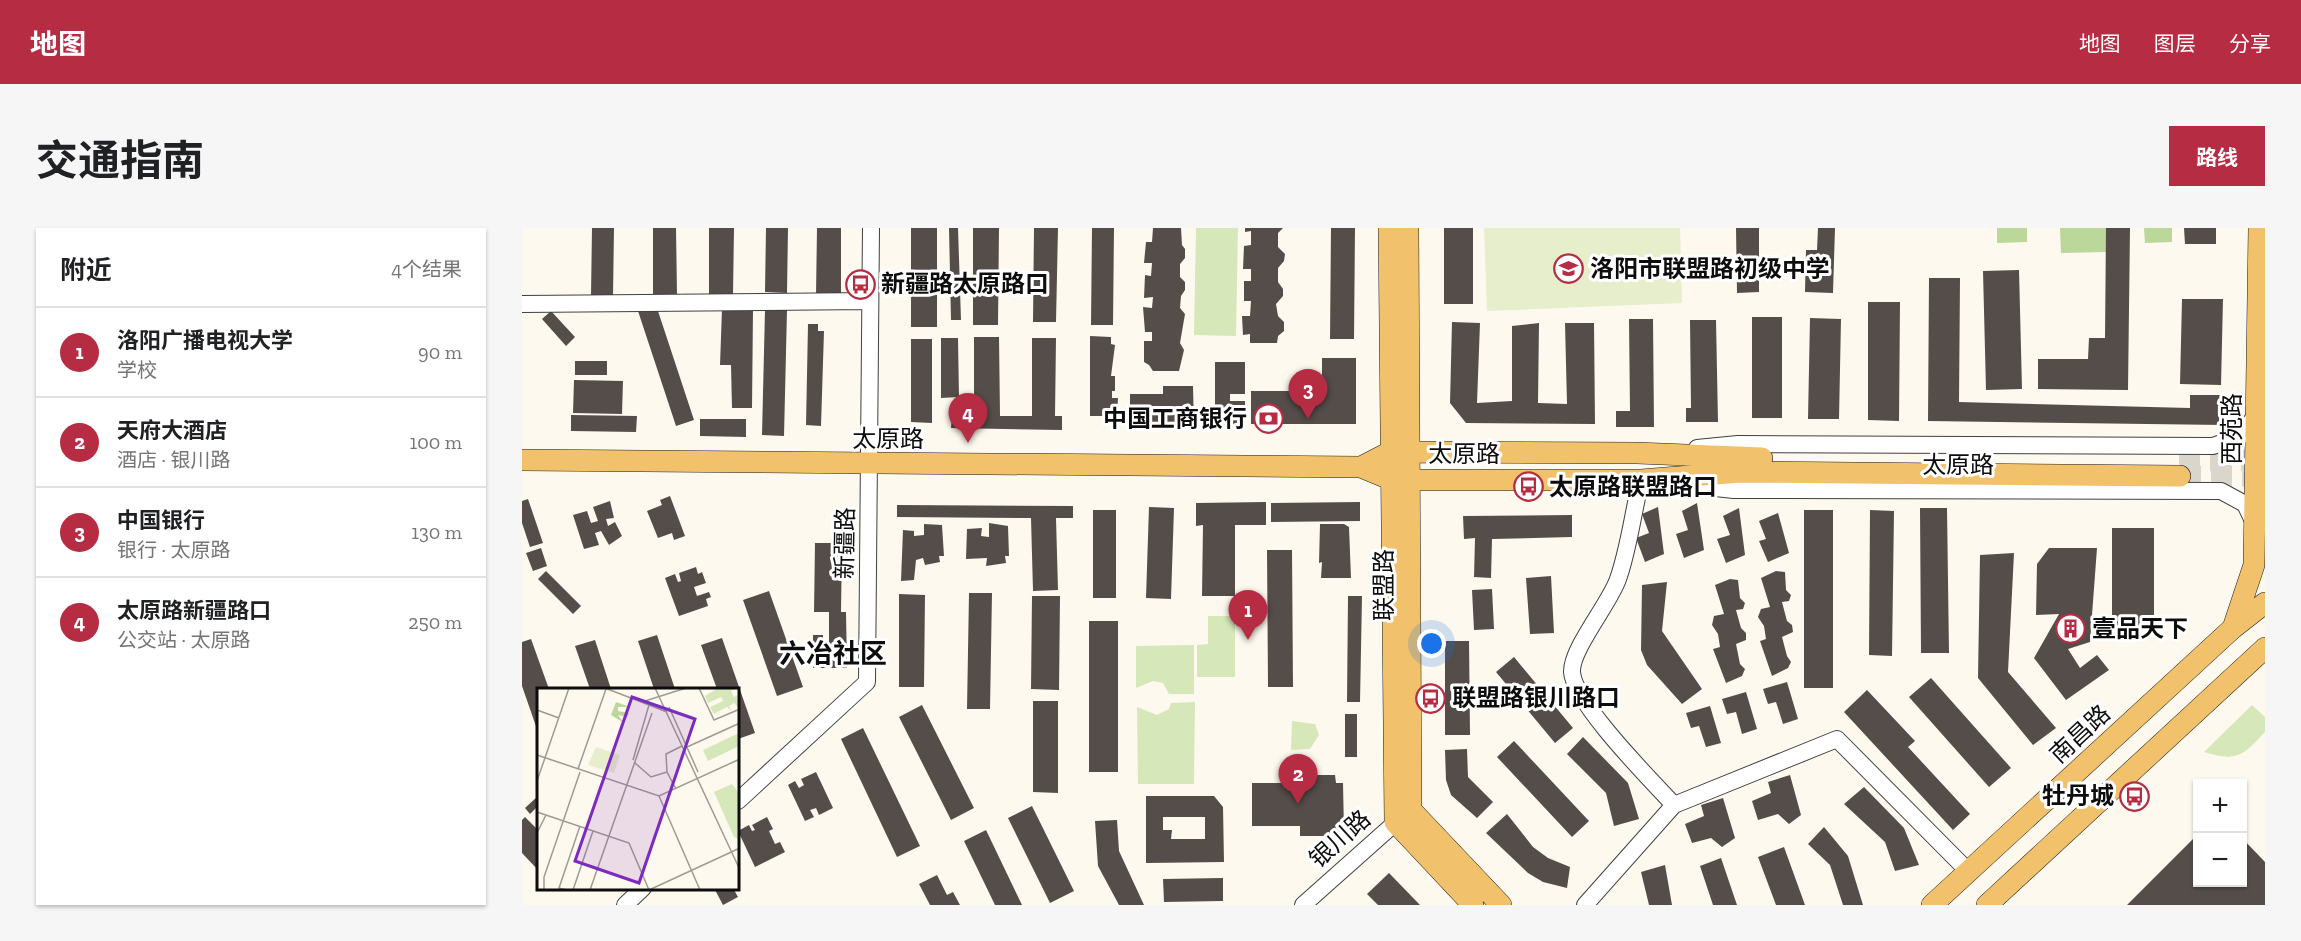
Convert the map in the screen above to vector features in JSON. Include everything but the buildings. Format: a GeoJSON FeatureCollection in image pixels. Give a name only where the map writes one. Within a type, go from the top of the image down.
{"type":"FeatureCollection","features":[{"type":"Feature","properties":{"kind":"main road","name":"联盟路"},"geometry":{"type":"LineString","coordinates":[[1389,228],[1400,452]]}},
{"type":"Feature","properties":{"kind":"main road","name":"联盟路"},"geometry":{"type":"LineString","coordinates":[[1403,816],[1400,452],[1408,228]]}},
{"type":"Feature","properties":{"kind":"main road","name":"西苑路"},"geometry":{"type":"LineString","coordinates":[[2227,633],[2254,565],[2259,228]]}},
{"type":"Feature","properties":{"kind":"main road"},"geometry":{"type":"LineString","coordinates":[[2257,314],[2265,335]]}},
{"type":"Feature","properties":{"kind":"main road","name":"太原路"},"geometry":{"type":"LineString","coordinates":[[522,460],[1361,467],[1400,479],[1641,480],[1740,472],[2180,468],[1732,458],[1637,453],[1400,452],[1361,467]]}},
{"type":"Feature","properties":{"kind":"main road","name":"南昌路"},"geometry":{"type":"LineString","coordinates":[[1932,905],[2227,633],[2265,603]]}},
{"type":"Feature","properties":{"kind":"main road"},"geometry":{"type":"LineString","coordinates":[[1987,905],[2259,654],[2257,646],[2259,635],[2250,627],[2239,628],[2227,633]]}},
{"type":"Feature","properties":{"kind":"main road"},"geometry":{"type":"LineString","coordinates":[[1403,816],[1473,905]]}},
{"type":"Feature","properties":{"kind":"main road"},"geometry":{"type":"LineString","coordinates":[[1403,816],[1501,905]]}},
{"type":"Feature","properties":{"kind":"street","name":"新疆路"},"geometry":{"type":"LineString","coordinates":[[740,799],[867,682],[871,228]]}},
{"type":"Feature","properties":{"kind":"street"},"geometry":{"type":"LineString","coordinates":[[522,304],[870,301]]}},
{"type":"Feature","properties":{"kind":"street","name":"太原路"},"geometry":{"type":"LineString","coordinates":[[1637,453],[1738,444],[2213,446],[2241,436],[2258,412]]}},
{"type":"Feature","properties":{"kind":"street"},"geometry":{"type":"LineString","coordinates":[[1641,480],[1618,579],[1576,655],[1572,671],[1576,687],[1600,721],[1674,806]]}},
{"type":"Feature","properties":{"kind":"street","name":"太原路"},"geometry":{"type":"LineString","coordinates":[[1641,480],[1734,490],[2221,491],[2245,504],[2256,529]]}},
{"type":"Feature","properties":{"kind":"street"},"geometry":{"type":"LineString","coordinates":[[1585,905],[1674,806],[1837,739],[1968,871]]}},
{"type":"Feature","properties":{"kind":"street","name":"银川路"},"geometry":{"type":"LineString","coordinates":[[1303,905],[1403,816]]}},
{"type":"Feature","properties":{"kind":"street"},"geometry":{"type":"LineString","coordinates":[[625,905],[641,890]]}},
{"type":"Feature","properties":{"kind":"green space"},"geometry":{"type":"Polygon","coordinates":[[[1196,228],[1238,228],[1236,336],[1194,335],[1196,228]]]}},
{"type":"Feature","properties":{"kind":"green space","name":"洛阳市联盟路初级中学"},"geometry":{"type":"Polygon","coordinates":[[[1484,228],[1680,228],[1682,303],[1487,311],[1484,228]]]}},
{"type":"Feature","properties":{"kind":"green space"},"geometry":{"type":"Polygon","coordinates":[[[1997,228],[2027,228],[2027,242],[1997,243],[1997,228]]]}},
{"type":"Feature","properties":{"kind":"green space"},"geometry":{"type":"Polygon","coordinates":[[[2060,228],[2106,228],[2106,252],[2061,253],[2060,228]]]}},
{"type":"Feature","properties":{"kind":"green space"},"geometry":{"type":"Polygon","coordinates":[[[2144,228],[2172,228],[2172,242],[2145,243],[2144,228]]]}},
{"type":"Feature","properties":{"kind":"green space"},"geometry":{"type":"Polygon","coordinates":[[[1208,616],[1235,616],[1235,677],[1197,677],[1197,645],[1208,644],[1208,616]]]}},
{"type":"Feature","properties":{"kind":"green space"},"geometry":{"type":"Polygon","coordinates":[[[1194,645],[1194,694],[1169,694],[1163,683],[1153,681],[1136,688],[1136,646],[1194,645]]]}},
{"type":"Feature","properties":{"kind":"green space"},"geometry":{"type":"Polygon","coordinates":[[[1195,702],[1194,784],[1138,784],[1137,707],[1157,715],[1169,709],[1171,703],[1195,702]]]}},
{"type":"Feature","properties":{"kind":"green space"},"geometry":{"type":"Polygon","coordinates":[[[2252,705],[2265,717],[2265,732],[2251,747],[2239,755],[2232,756],[2204,752],[2252,705]]]}},
{"type":"Feature","properties":{"kind":"green space"},"geometry":{"type":"Polygon","coordinates":[[[1292,721],[1315,724],[1319,735],[1310,749],[1291,750],[1292,721]]]}},
{"type":"Feature","properties":{"kind":"tunnel"},"geometry":{"type":"LineString","coordinates":[[2179,461],[2265,460]]}},
{"type":"Feature","properties":{"kind":"tunnel"},"geometry":{"type":"LineString","coordinates":[[2180,476],[2265,476]]}},
{"type":"Feature","properties":{"kind":"place","name":"洛阳市联盟路初级中学"},"geometry":{"type":"Point","coordinates":[1569,269]}},
{"type":"Feature","properties":{"kind":"place","name":"新疆路太原路口"},"geometry":{"type":"Point","coordinates":[860,284]}},
{"type":"Feature","properties":{"kind":"place","name":"中国工商银行"},"geometry":{"type":"Point","coordinates":[1268,419]}},
{"type":"Feature","properties":{"kind":"place","name":"中国银行"},"geometry":{"type":"Point","coordinates":[1308,419]}},
{"type":"Feature","properties":{"kind":"place","name":"太原路新疆路口"},"geometry":{"type":"Point","coordinates":[968,443]}},
{"type":"Feature","properties":{"kind":"place","name":"太原路联盟路口"},"geometry":{"type":"Point","coordinates":[1528,487]}},
{"type":"Feature","properties":{"kind":"place","name":"壹品天下"},"geometry":{"type":"Point","coordinates":[2071,629]}},
{"type":"Feature","properties":{"kind":"place","name":"洛阳广播电视大学"},"geometry":{"type":"Point","coordinates":[1248,640]}},
{"type":"Feature","properties":{"kind":"place","name":"联盟路银川路口"},"geometry":{"type":"Point","coordinates":[1431,698]}},
{"type":"Feature","properties":{"kind":"place","name":"牡丹城"},"geometry":{"type":"Point","coordinates":[2135,796]}},
{"type":"Feature","properties":{"kind":"place","name":"天府大酒店"},"geometry":{"type":"Point","coordinates":[1298,804]}},
{"type":"Feature","properties":{"kind":"district","name":"六冶社区"},"geometry":{"type":"Point","coordinates":[833,654]}}]}
